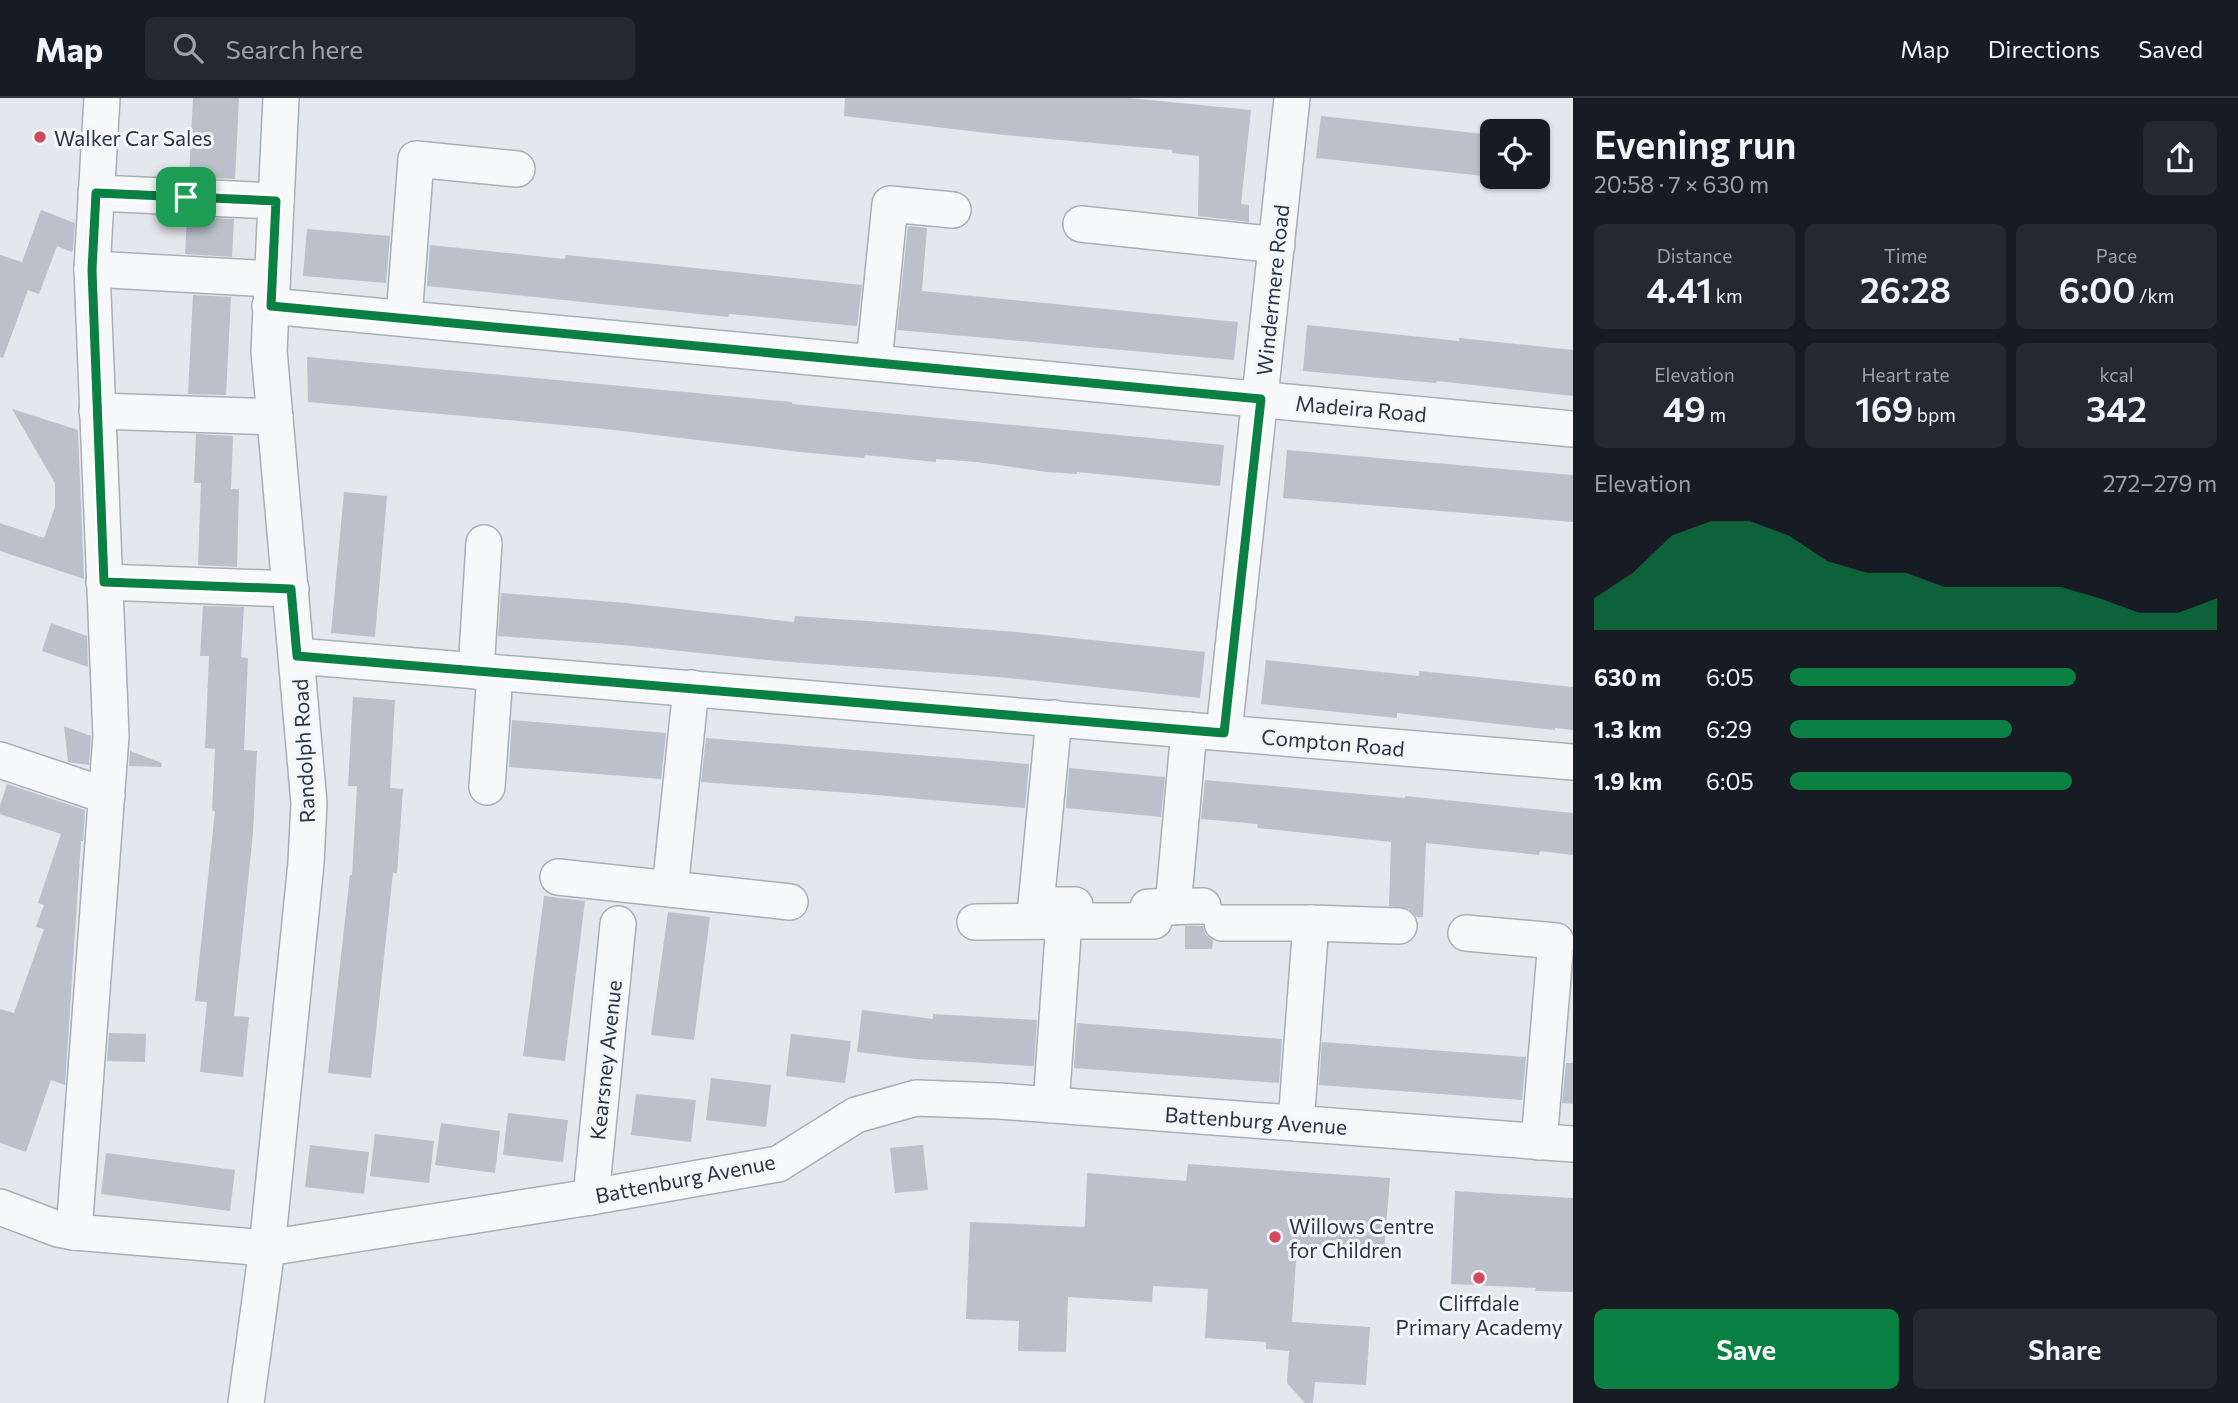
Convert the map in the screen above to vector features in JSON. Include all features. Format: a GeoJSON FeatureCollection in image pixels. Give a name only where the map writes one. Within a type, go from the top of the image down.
{"type":"FeatureCollection","features":[{"type":"Feature","properties":{"kind":"street"},"geometry":{"type":"LineString","coordinates":[[74,1232],[111,736],[92,270],[102,98]]}},
{"type":"Feature","properties":{"kind":"street","name":"Randolph Road"},"geometry":{"type":"LineString","coordinates":[[246,1403],[267,1248],[310,803],[270,351],[281,98]]}},
{"type":"Feature","properties":{"kind":"street","name":"Windermere Road"},"geometry":{"type":"LineString","coordinates":[[1224,733],[1292,98]]}},
{"type":"Feature","properties":{"kind":"street"},"geometry":{"type":"LineString","coordinates":[[404,318],[416,159],[517,169]]}},
{"type":"Feature","properties":{"kind":"street"},"geometry":{"type":"LineString","coordinates":[[96,193],[276,201]]}},
{"type":"Feature","properties":{"kind":"street"},"geometry":{"type":"LineString","coordinates":[[874,362],[890,204],[953,210]]}},
{"type":"Feature","properties":{"kind":"street"},"geometry":{"type":"LineString","coordinates":[[1081,224],[1276,245]]}},
{"type":"Feature","properties":{"kind":"street","name":"Madeira Road"},"geometry":{"type":"LineString","coordinates":[[92,270],[271,292],[404,318],[1573,429]]}},
{"type":"Feature","properties":{"kind":"street"},"geometry":{"type":"LineString","coordinates":[[97,411],[275,417]]}},
{"type":"Feature","properties":{"kind":"street"},"geometry":{"type":"LineString","coordinates":[[484,543],[487,787]]}},
{"type":"Feature","properties":{"kind":"street"},"geometry":{"type":"LineString","coordinates":[[104,582],[291,589]]}},
{"type":"Feature","properties":{"kind":"street","name":"Compton Road"},"geometry":{"type":"LineString","coordinates":[[297,656],[1573,762]]}},
{"type":"Feature","properties":{"kind":"street"},"geometry":{"type":"LineString","coordinates":[[670,889],[691,688]]}},
{"type":"Feature","properties":{"kind":"street"},"geometry":{"type":"LineString","coordinates":[[1051,1105],[1058,911],[1054,719]]}},
{"type":"Feature","properties":{"kind":"street"},"geometry":{"type":"LineString","coordinates":[[1179,913],[1189,730]]}},
{"type":"Feature","properties":{"kind":"street"},"geometry":{"type":"LineString","coordinates":[[0,760],[107,796]]}},
{"type":"Feature","properties":{"kind":"street"},"geometry":{"type":"LineString","coordinates":[[558,877],[790,902]]}},
{"type":"Feature","properties":{"kind":"street"},"geometry":{"type":"LineString","coordinates":[[970,914],[1058,911],[1179,913],[1311,923],[1399,926]]}},
{"type":"Feature","properties":{"kind":"street"},"geometry":{"type":"LineString","coordinates":[[1296,1123],[1311,923]]}},
{"type":"Feature","properties":{"kind":"street","name":"Kearsney Avenue"},"geometry":{"type":"LineString","coordinates":[[591,1197],[618,924]]}},
{"type":"Feature","properties":{"kind":"street"},"geometry":{"type":"LineString","coordinates":[[1466,933],[1556,941],[1539,1142]]}},
{"type":"Feature","properties":{"kind":"street","name":"Battenburg Avenue"},"geometry":{"type":"LineString","coordinates":[[0,1208],[74,1232],[267,1248],[591,1197],[778,1164],[856,1115],[916,1098],[1051,1105],[1573,1144]]}},
{"type":"Feature","properties":{"kind":"building"},"geometry":{"type":"Polygon","coordinates":[[[193,98],[239,98],[235,179],[189,177],[193,98]]]}},
{"type":"Feature","properties":{"kind":"building"},"geometry":{"type":"Polygon","coordinates":[[[845,98],[1129,98],[1251,110],[1241,204],[1249,205],[1249,222],[1198,216],[1199,156],[1172,153],[1172,150],[1004,135],[844,116],[845,98]]]}},
{"type":"Feature","properties":{"kind":"building"},"geometry":{"type":"Polygon","coordinates":[[[1321,116],[1480,134],[1480,176],[1316,158],[1321,116]]]}},
{"type":"Feature","properties":{"kind":"building"},"geometry":{"type":"Polygon","coordinates":[[[41,210],[75,223],[73,250],[72,252],[57,246],[39,294],[28,290],[3,358],[0,357],[0,255],[22,262],[41,210]]]}},
{"type":"Feature","properties":{"kind":"building"},"geometry":{"type":"Polygon","coordinates":[[[187,217],[234,219],[232,257],[185,254],[187,217]]]}},
{"type":"Feature","properties":{"kind":"building"},"geometry":{"type":"Polygon","coordinates":[[[908,226],[927,228],[922,291],[1238,322],[1234,360],[897,330],[908,226]]]}},
{"type":"Feature","properties":{"kind":"building"},"geometry":{"type":"Polygon","coordinates":[[[307,229],[390,236],[386,283],[303,276],[307,229]]]}},
{"type":"Feature","properties":{"kind":"building"},"geometry":{"type":"Polygon","coordinates":[[[430,245],[565,259],[566,255],[862,285],[857,326],[729,314],[728,317],[427,286],[430,245]]]}},
{"type":"Feature","properties":{"kind":"building"},"geometry":{"type":"Polygon","coordinates":[[[193,295],[231,297],[226,395],[188,394],[193,295]]]}},
{"type":"Feature","properties":{"kind":"building"},"geometry":{"type":"Polygon","coordinates":[[[1307,325],[1573,350],[1573,396],[1437,381],[1303,371],[1307,325]]]}},
{"type":"Feature","properties":{"kind":"building"},"geometry":{"type":"Polygon","coordinates":[[[307,357],[1224,445],[1220,486],[1077,472],[1047,472],[977,462],[936,459],[936,462],[865,455],[864,458],[596,428],[308,402],[307,357]]]}},
{"type":"Feature","properties":{"kind":"building"},"geometry":{"type":"Polygon","coordinates":[[[12,409],[78,430],[84,579],[0,551],[0,523],[44,538],[55,507],[55,483],[12,409]]]}},
{"type":"Feature","properties":{"kind":"building"},"geometry":{"type":"Polygon","coordinates":[[[196,434],[233,436],[231,489],[239,489],[237,567],[198,565],[201,483],[194,483],[196,434]]]}},
{"type":"Feature","properties":{"kind":"building"},"geometry":{"type":"Polygon","coordinates":[[[1287,450],[1573,475],[1573,522],[1283,498],[1287,450]]]}},
{"type":"Feature","properties":{"kind":"building"},"geometry":{"type":"Polygon","coordinates":[[[344,492],[387,496],[375,637],[331,633],[344,492]]]}},
{"type":"Feature","properties":{"kind":"building"},"geometry":{"type":"Polygon","coordinates":[[[501,593],[626,603],[794,622],[795,616],[881,622],[1017,632],[1205,652],[1200,698],[999,677],[777,661],[623,645],[498,636],[501,593]]]}},
{"type":"Feature","properties":{"kind":"building"},"geometry":{"type":"Polygon","coordinates":[[[203,606],[244,607],[241,657],[248,658],[244,750],[257,751],[253,833],[234,1016],[249,1017],[243,1077],[200,1072],[207,1002],[195,1001],[215,811],[212,811],[215,749],[205,748],[209,656],[200,656],[203,606]]]}},
{"type":"Feature","properties":{"kind":"building"},"geometry":{"type":"Polygon","coordinates":[[[51,623],[87,636],[88,667],[42,651],[51,623]]]}},
{"type":"Feature","properties":{"kind":"building"},"geometry":{"type":"Polygon","coordinates":[[[1266,660],[1419,676],[1419,671],[1573,687],[1573,730],[1397,713],[1397,718],[1261,704],[1266,660]]]}},
{"type":"Feature","properties":{"kind":"building"},"geometry":{"type":"Polygon","coordinates":[[[353,697],[395,700],[390,788],[403,789],[397,873],[393,873],[371,1078],[328,1073],[352,875],[357,786],[348,786],[353,697]]]}},
{"type":"Feature","properties":{"kind":"building"},"geometry":{"type":"Polygon","coordinates":[[[512,720],[666,733],[661,779],[509,767],[512,720]]]}},
{"type":"Feature","properties":{"kind":"building"},"geometry":{"type":"Polygon","coordinates":[[[64,726],[91,736],[89,765],[68,762],[64,726]]]}},
{"type":"Feature","properties":{"kind":"building"},"geometry":{"type":"Polygon","coordinates":[[[706,738],[1029,764],[1025,808],[701,782],[706,738]]]}},
{"type":"Feature","properties":{"kind":"building"},"geometry":{"type":"Polygon","coordinates":[[[130,751],[162,763],[161,767],[129,766],[130,751]]]}},
{"type":"Feature","properties":{"kind":"building"},"geometry":{"type":"Polygon","coordinates":[[[1069,768],[1165,777],[1161,817],[1066,808],[1069,768]]]}},
{"type":"Feature","properties":{"kind":"building"},"geometry":{"type":"Polygon","coordinates":[[[1205,780],[1573,813],[1573,855],[1540,851],[1539,855],[1426,843],[1423,917],[1417,917],[1409,909],[1389,906],[1391,842],[1257,828],[1258,824],[1201,819],[1205,780]]]}},
{"type":"Feature","properties":{"kind":"building"},"geometry":{"type":"Polygon","coordinates":[[[7,784],[85,810],[65,1085],[51,1080],[26,1152],[0,1143],[0,1009],[14,1013],[44,929],[36,927],[44,905],[38,903],[61,834],[0,814],[7,784]]]}},
{"type":"Feature","properties":{"kind":"building"},"geometry":{"type":"Polygon","coordinates":[[[544,896],[585,901],[565,1061],[523,1056],[544,896]]]}},
{"type":"Feature","properties":{"kind":"building"},"geometry":{"type":"Polygon","coordinates":[[[668,912],[710,917],[694,1040],[651,1035],[668,912]]]}},
{"type":"Feature","properties":{"kind":"building"},"geometry":{"type":"Polygon","coordinates":[[[1185,926],[1203,926],[1205,934],[1213,941],[1212,949],[1185,949],[1185,926]]]}},
{"type":"Feature","properties":{"kind":"building"},"geometry":{"type":"Polygon","coordinates":[[[862,1010],[933,1019],[933,1014],[1037,1020],[1034,1066],[916,1059],[857,1052],[862,1010]]]}},
{"type":"Feature","properties":{"kind":"building"},"geometry":{"type":"Polygon","coordinates":[[[1077,1023],[1282,1039],[1279,1083],[1074,1068],[1077,1023]]]}},
{"type":"Feature","properties":{"kind":"building"},"geometry":{"type":"Polygon","coordinates":[[[109,1033],[146,1034],[145,1062],[107,1061],[109,1033]]]}},
{"type":"Feature","properties":{"kind":"building"},"geometry":{"type":"Polygon","coordinates":[[[791,1034],[851,1041],[845,1083],[786,1076],[791,1034]]]}},
{"type":"Feature","properties":{"kind":"building"},"geometry":{"type":"Polygon","coordinates":[[[1322,1042],[1526,1057],[1522,1100],[1319,1085],[1322,1042]]]}},
{"type":"Feature","properties":{"kind":"building"},"geometry":{"type":"Polygon","coordinates":[[[1566,1063],[1573,1063],[1573,1104],[1562,1103],[1566,1063]]]}},
{"type":"Feature","properties":{"kind":"building"},"geometry":{"type":"Polygon","coordinates":[[[711,1078],[771,1085],[766,1127],[706,1120],[711,1078]]]}},
{"type":"Feature","properties":{"kind":"building"},"geometry":{"type":"Polygon","coordinates":[[[636,1094],[696,1100],[691,1142],[631,1135],[636,1094]]]}},
{"type":"Feature","properties":{"kind":"building"},"geometry":{"type":"Polygon","coordinates":[[[508,1113],[568,1120],[563,1162],[503,1155],[508,1113]]]}},
{"type":"Feature","properties":{"kind":"building"},"geometry":{"type":"Polygon","coordinates":[[[441,1123],[500,1131],[495,1173],[435,1165],[441,1123]]]}},
{"type":"Feature","properties":{"kind":"building"},"geometry":{"type":"Polygon","coordinates":[[[375,1134],[434,1141],[429,1183],[370,1176],[375,1134]]]}},
{"type":"Feature","properties":{"kind":"building"},"geometry":{"type":"Polygon","coordinates":[[[310,1145],[369,1152],[364,1194],[305,1187],[310,1145]]]}},
{"type":"Feature","properties":{"kind":"building"},"geometry":{"type":"Polygon","coordinates":[[[923,1145],[928,1190],[895,1193],[890,1148],[923,1145]]]}},
{"type":"Feature","properties":{"kind":"building"},"geometry":{"type":"Polygon","coordinates":[[[106,1153],[235,1170],[230,1211],[101,1194],[106,1153]]]}},
{"type":"Feature","properties":{"kind":"building"},"geometry":{"type":"Polygon","coordinates":[[[1188,1164],[1390,1178],[1384,1251],[1297,1246],[1292,1322],[1370,1327],[1366,1385],[1315,1382],[1313,1403],[1305,1403],[1287,1383],[1289,1351],[1266,1349],[1266,1342],[1205,1338],[1208,1289],[1153,1286],[1152,1302],[1068,1297],[1066,1352],[1018,1351],[1019,1321],[966,1319],[970,1222],[1085,1227],[1087,1173],[1186,1181],[1188,1164]]]}},
{"type":"Feature","properties":{"kind":"building"},"geometry":{"type":"Polygon","coordinates":[[[1455,1191],[1573,1198],[1573,1292],[1451,1284],[1455,1191]]]}},
{"type":"Feature","properties":{"kind":"place","name":"Walker Car Sales"},"geometry":{"type":"Point","coordinates":[40,137]}},
{"type":"Feature","properties":{"kind":"place","name":"Willows Centre for Children"},"geometry":{"type":"Point","coordinates":[1275,1237]}},
{"type":"Feature","properties":{"kind":"place","name":"Cliffdale Primary Academy"},"geometry":{"type":"Point","coordinates":[1479,1278]}},
{"type":"Feature","properties":{"kind":"route"},"geometry":{"type":"LineString","coordinates":[[96,193],[186,197],[276,201],[271,306],[1261,399],[1224,733],[297,656],[291,589],[104,582],[92,270],[96,193]]}}]}
